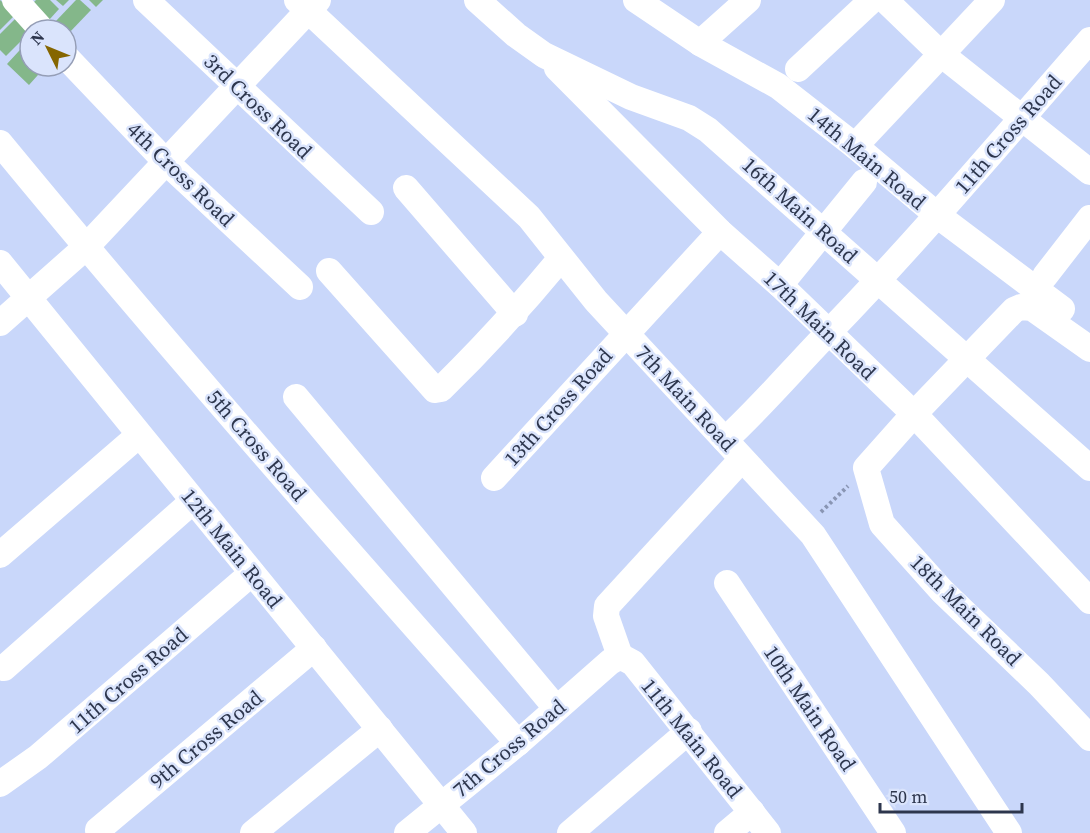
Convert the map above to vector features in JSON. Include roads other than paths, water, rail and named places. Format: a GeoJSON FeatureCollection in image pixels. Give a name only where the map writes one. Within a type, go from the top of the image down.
{"type":"FeatureCollection","features":[{"type":"Feature","properties":{"kind":"street"},"geometry":{"type":"LineString","coordinates":[[15,0],[31,18]]}},
{"type":"Feature","properties":{"kind":"street","name":"3rd Cross Road"},"geometry":{"type":"LineString","coordinates":[[146,0],[371,212]]}},
{"type":"Feature","properties":{"kind":"street","name":"16th Main Road"},"geometry":{"type":"LineString","coordinates":[[477,0],[516,35],[544,55],[631,97],[689,118],[744,160],[1090,468]]}},
{"type":"Feature","properties":{"kind":"street","name":"14th Main Road"},"geometry":{"type":"LineString","coordinates":[[636,0],[700,43],[768,80],[855,146],[937,215],[1036,292],[1090,328]]}},
{"type":"Feature","properties":{"kind":"street"},"geometry":{"type":"LineString","coordinates":[[700,43],[748,0]]}},
{"type":"Feature","properties":{"kind":"street"},"geometry":{"type":"LineString","coordinates":[[798,69],[872,0]]}},
{"type":"Feature","properties":{"kind":"street"},"geometry":{"type":"LineString","coordinates":[[885,0],[941,54],[1090,172]]}},
{"type":"Feature","properties":{"kind":"street"},"geometry":{"type":"LineString","coordinates":[[855,146],[992,0]]}},
{"type":"Feature","properties":{"kind":"street"},"geometry":{"type":"LineString","coordinates":[[0,323],[86,247],[166,162],[307,4]]}},
{"type":"Feature","properties":{"kind":"street","name":"7th Main Road"},"geometry":{"type":"LineString","coordinates":[[307,4],[529,217],[625,332],[806,527],[1010,833]]}},
{"type":"Feature","properties":{"kind":"street","name":"11th Cross Road"},"geometry":{"type":"LineString","coordinates":[[615,659],[606,615],[607,606],[733,449],[765,402],[879,281],[1090,40]]}},
{"type":"Feature","properties":{"kind":"street","name":"17th Main Road"},"geometry":{"type":"LineString","coordinates":[[544,55],[720,232],[780,285],[914,414],[1090,601]]}},
{"type":"Feature","properties":{"kind":"street","name":"4th Cross Road"},"geometry":{"type":"LineString","coordinates":[[78,70],[166,162],[300,287]]}},
{"type":"Feature","properties":{"kind":"street","name":"5th Cross Road"},"geometry":{"type":"LineString","coordinates":[[0,143],[86,247],[518,743]]}},
{"type":"Feature","properties":{"kind":"street"},"geometry":{"type":"LineString","coordinates":[[780,285],[864,182]]}},
{"type":"Feature","properties":{"kind":"street"},"geometry":{"type":"LineString","coordinates":[[406,188],[515,314]]}},
{"type":"Feature","properties":{"kind":"street"},"geometry":{"type":"LineString","coordinates":[[1045,276],[1090,218]]}},
{"type":"Feature","properties":{"kind":"street","name":"13th Cross Road"},"geometry":{"type":"LineString","coordinates":[[494,478],[625,332],[720,232]]}},
{"type":"Feature","properties":{"kind":"street"},"geometry":{"type":"LineString","coordinates":[[328,271],[435,390],[441,389],[515,314],[561,258]]}},
{"type":"Feature","properties":{"kind":"street","name":"12th Main Road"},"geometry":{"type":"LineString","coordinates":[[0,263],[464,833]]}},
{"type":"Feature","properties":{"kind":"street"},"geometry":{"type":"LineString","coordinates":[[914,414],[1021,306],[1032,308],[1090,349]]}},
{"type":"Feature","properties":{"kind":"street"},"geometry":{"type":"LineString","coordinates":[[296,397],[556,708]]}},
{"type":"Feature","properties":{"kind":"street","name":"18th Main Road"},"geometry":{"type":"LineString","coordinates":[[914,414],[866,468],[882,524],[942,591],[1039,684],[1090,738]]}},
{"type":"Feature","properties":{"kind":"street"},"geometry":{"type":"LineString","coordinates":[[3,546],[139,435]]}},
{"type":"Feature","properties":{"kind":"street"},"geometry":{"type":"LineString","coordinates":[[4,668],[193,501]]}},
{"type":"Feature","properties":{"kind":"street","name":"11th Cross Road"},"geometry":{"type":"LineString","coordinates":[[0,784],[38,757],[252,573]]}},
{"type":"Feature","properties":{"kind":"street","name":"10th Main Road"},"geometry":{"type":"LineString","coordinates":[[727,583],[893,833]]}},
{"type":"Feature","properties":{"kind":"street","name":"9th Cross Road"},"geometry":{"type":"LineString","coordinates":[[98,830],[314,648]]}},
{"type":"Feature","properties":{"kind":"street","name":"7th Cross Road"},"geometry":{"type":"LineString","coordinates":[[407,833],[518,743],[615,659]]}},
{"type":"Feature","properties":{"kind":"street","name":"11th Main Road"},"geometry":{"type":"LineString","coordinates":[[615,659],[633,663],[768,833]]}},
{"type":"Feature","properties":{"kind":"street"},"geometry":{"type":"LineString","coordinates":[[253,833],[380,729]]}},
{"type":"Feature","properties":{"kind":"street"},"geometry":{"type":"LineString","coordinates":[[570,833],[689,731]]}},
{"type":"Feature","properties":{"kind":"street"},"geometry":{"type":"LineString","coordinates":[[727,833],[752,812]]}}]}
